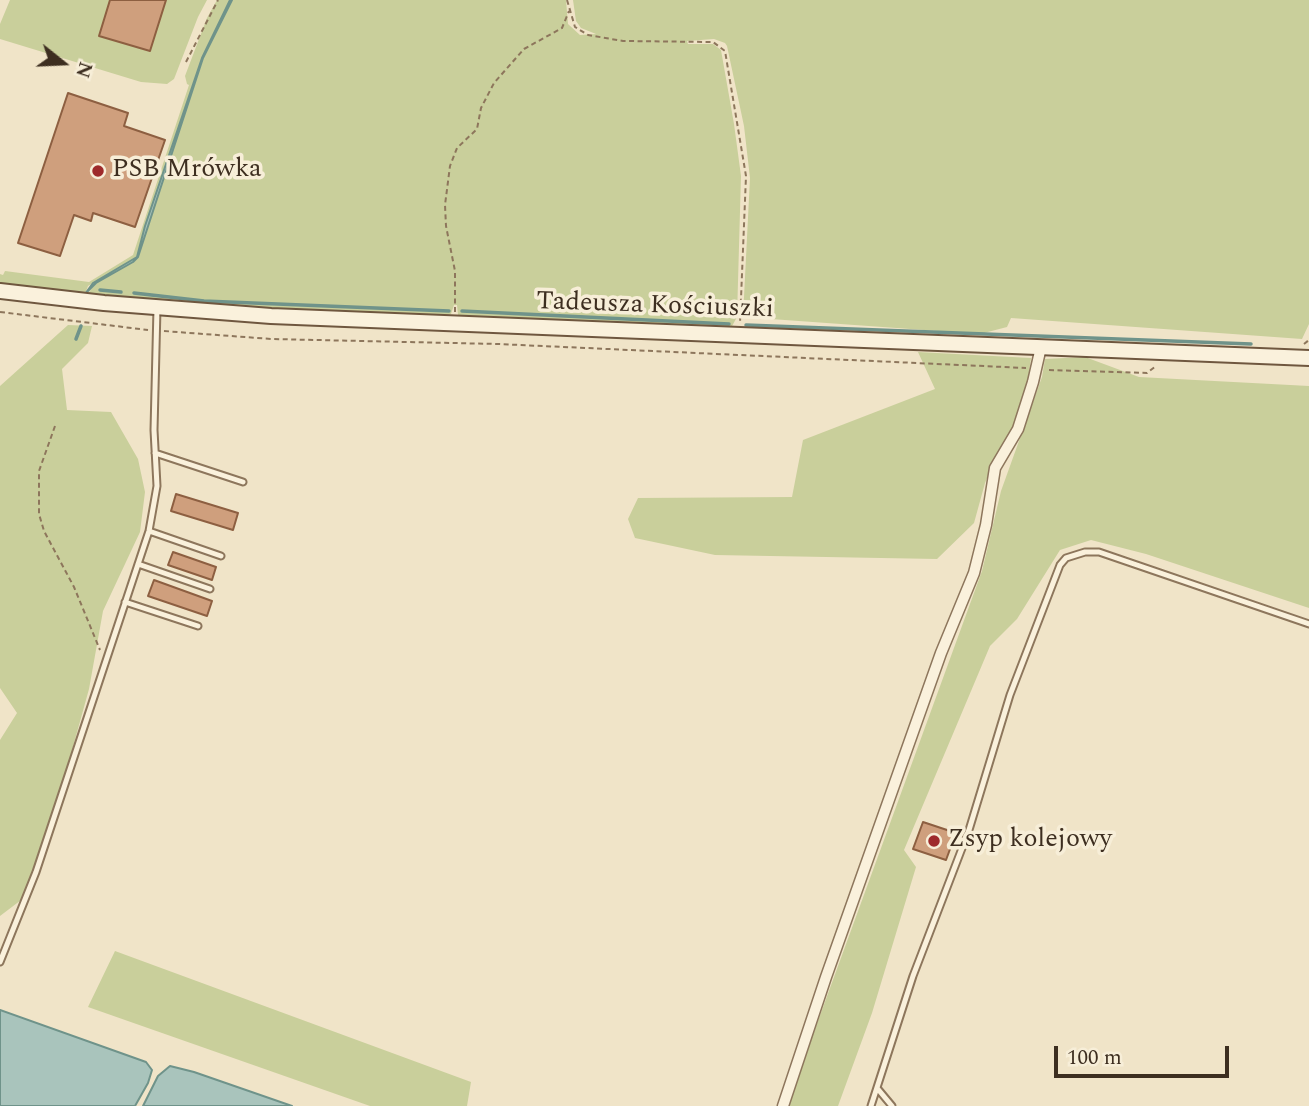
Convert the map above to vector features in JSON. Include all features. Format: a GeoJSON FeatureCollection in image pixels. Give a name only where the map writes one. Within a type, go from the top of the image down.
{"type":"FeatureCollection","features":[{"type":"Feature","properties":{"kind":"main road","name":"Tadeusza Kościuszki"},"geometry":{"type":"LineString","coordinates":[[0,291],[271,316],[1309,358]]}},
{"type":"Feature","properties":{"kind":"street"},"geometry":{"type":"LineString","coordinates":[[783,1106],[940,653],[974,573],[986,524],[995,468],[1018,429],[1041,347]]}},
{"type":"Feature","properties":{"kind":"lane"},"geometry":{"type":"LineString","coordinates":[[0,962],[36,872],[149,531],[157,486],[157,307]]}},
{"type":"Feature","properties":{"kind":"lane"},"geometry":{"type":"LineString","coordinates":[[155,453],[243,482]]}},
{"type":"Feature","properties":{"kind":"lane"},"geometry":{"type":"LineString","coordinates":[[149,531],[221,556]]}},
{"type":"Feature","properties":{"kind":"lane"},"geometry":{"type":"LineString","coordinates":[[872,1106],[914,976],[969,830],[1010,695],[1060,565],[1066,558],[1085,552],[1099,552],[1309,624]]}},
{"type":"Feature","properties":{"kind":"lane"},"geometry":{"type":"LineString","coordinates":[[138,564],[210,589]]}},
{"type":"Feature","properties":{"kind":"lane"},"geometry":{"type":"LineString","coordinates":[[125,602],[198,626]]}},
{"type":"Feature","properties":{"kind":"lane"},"geometry":{"type":"LineString","coordinates":[[877,1088],[892,1106]]}},
{"type":"Feature","properties":{"kind":"path"},"geometry":{"type":"LineString","coordinates":[[186,62],[218,0]]}},
{"type":"Feature","properties":{"kind":"path"},"geometry":{"type":"LineString","coordinates":[[567,0],[575,27],[588,35],[623,41],[713,42],[725,51],[746,176],[739,335]]}},
{"type":"Feature","properties":{"kind":"path"},"geometry":{"type":"LineString","coordinates":[[455,308],[456,271],[446,226],[445,205],[450,166],[457,148],[477,129],[481,108],[494,83],[524,49],[534,41],[562,28],[569,7]]}},
{"type":"Feature","properties":{"kind":"path"},"geometry":{"type":"LineString","coordinates":[[0,312],[156,331],[271,339],[498,344],[1147,373],[1159,363]]}},
{"type":"Feature","properties":{"kind":"path"},"geometry":{"type":"LineString","coordinates":[[55,426],[39,471],[39,514],[44,531],[89,619],[104,661]]}},
{"type":"Feature","properties":{"kind":"green space"},"geometry":{"type":"Polygon","coordinates":[[[10,0],[207,0],[174,79],[167,84],[141,82],[0,39],[0,24],[10,0]]]}},
{"type":"Feature","properties":{"kind":"green space"},"geometry":{"type":"Polygon","coordinates":[[[217,0],[566,0],[568,24],[580,35],[596,34],[581,28],[576,21],[573,0],[1309,0],[1309,324],[1302,339],[1011,318],[1007,327],[980,334],[743,317],[750,178],[744,126],[727,46],[714,39],[687,41],[688,44],[713,44],[721,50],[734,124],[741,176],[737,317],[731,328],[484,318],[458,315],[457,305],[454,305],[451,314],[447,316],[252,308],[87,295],[95,284],[93,283],[88,286],[85,294],[0,283],[0,274],[3,275],[5,271],[89,282],[133,255],[189,85],[185,76],[207,18],[217,0]]]}},
{"type":"Feature","properties":{"kind":"green space"},"geometry":{"type":"Polygon","coordinates":[[[68,325],[92,326],[88,343],[62,369],[67,410],[111,412],[138,459],[145,492],[140,532],[103,611],[89,689],[33,891],[0,916],[0,740],[17,713],[0,688],[0,386],[68,325]]]}},
{"type":"Feature","properties":{"kind":"green space"},"geometry":{"type":"Polygon","coordinates":[[[918,352],[1031,358],[1028,379],[1014,425],[995,458],[974,523],[937,559],[715,555],[635,538],[628,519],[638,498],[792,497],[803,440],[935,389],[918,352]]]}},
{"type":"Feature","properties":{"kind":"green space"},"geometry":{"type":"Polygon","coordinates":[[[1085,357],[1139,377],[1309,386],[1309,608],[1146,554],[1091,540],[1060,550],[1017,619],[990,646],[904,850],[916,867],[872,1013],[838,1106],[787,1106],[982,571],[1001,491],[1042,377],[1045,359],[1085,357]]]}},
{"type":"Feature","properties":{"kind":"green space"},"geometry":{"type":"Polygon","coordinates":[[[115,951],[471,1082],[467,1106],[370,1106],[88,1007],[115,951]]]}},
{"type":"Feature","properties":{"kind":"water"},"geometry":{"type":"Polygon","coordinates":[[[230,0],[203,58],[138,257],[96,283],[85,294],[93,283],[137,257],[202,58],[230,0]]]}},
{"type":"Feature","properties":{"kind":"water"},"geometry":{"type":"Polygon","coordinates":[[[0,1010],[146,1062],[152,1070],[135,1106],[0,1106],[0,1010]]]}},
{"type":"Feature","properties":{"kind":"water"},"geometry":{"type":"Polygon","coordinates":[[[170,1066],[292,1106],[143,1106],[158,1076],[170,1066]]]}},
{"type":"Feature","properties":{"kind":"building"},"geometry":{"type":"Polygon","coordinates":[[[110,0],[166,0],[150,51],[99,36],[110,0]]]}},
{"type":"Feature","properties":{"kind":"building","name":"PSB Mrówka"},"geometry":{"type":"Polygon","coordinates":[[[68,93],[128,113],[124,126],[165,140],[135,227],[93,213],[91,221],[74,215],[60,256],[18,243],[68,93]]]}},
{"type":"Feature","properties":{"kind":"building"},"geometry":{"type":"Polygon","coordinates":[[[176,494],[238,513],[233,530],[171,511],[176,494]]]}},
{"type":"Feature","properties":{"kind":"building"},"geometry":{"type":"Polygon","coordinates":[[[173,552],[216,567],[212,580],[168,565],[173,552]]]}},
{"type":"Feature","properties":{"kind":"building"},"geometry":{"type":"Polygon","coordinates":[[[154,580],[212,601],[207,616],[148,596],[154,580]]]}},
{"type":"Feature","properties":{"kind":"building","name":"Zsyp kolejowy"},"geometry":{"type":"Polygon","coordinates":[[[923,822],[956,833],[946,860],[913,849],[923,822]]]}},
{"type":"Feature","properties":{"kind":"waterway"},"geometry":{"type":"LineString","coordinates":[[100,290],[121,292]]}},
{"type":"Feature","properties":{"kind":"waterway"},"geometry":{"type":"LineString","coordinates":[[134,293],[204,301],[449,311]]}},
{"type":"Feature","properties":{"kind":"waterway"},"geometry":{"type":"LineString","coordinates":[[462,311],[729,324]]}},
{"type":"Feature","properties":{"kind":"waterway"},"geometry":{"type":"LineString","coordinates":[[746,325],[1251,344]]}},
{"type":"Feature","properties":{"kind":"waterway"},"geometry":{"type":"LineString","coordinates":[[76,339],[81,326]]}},
{"type":"Feature","properties":{"kind":"place","name":"PSB Mrówka"},"geometry":{"type":"Point","coordinates":[98,171]}},
{"type":"Feature","properties":{"kind":"place","name":"Zsyp kolejowy"},"geometry":{"type":"Point","coordinates":[934,841]}}]}
